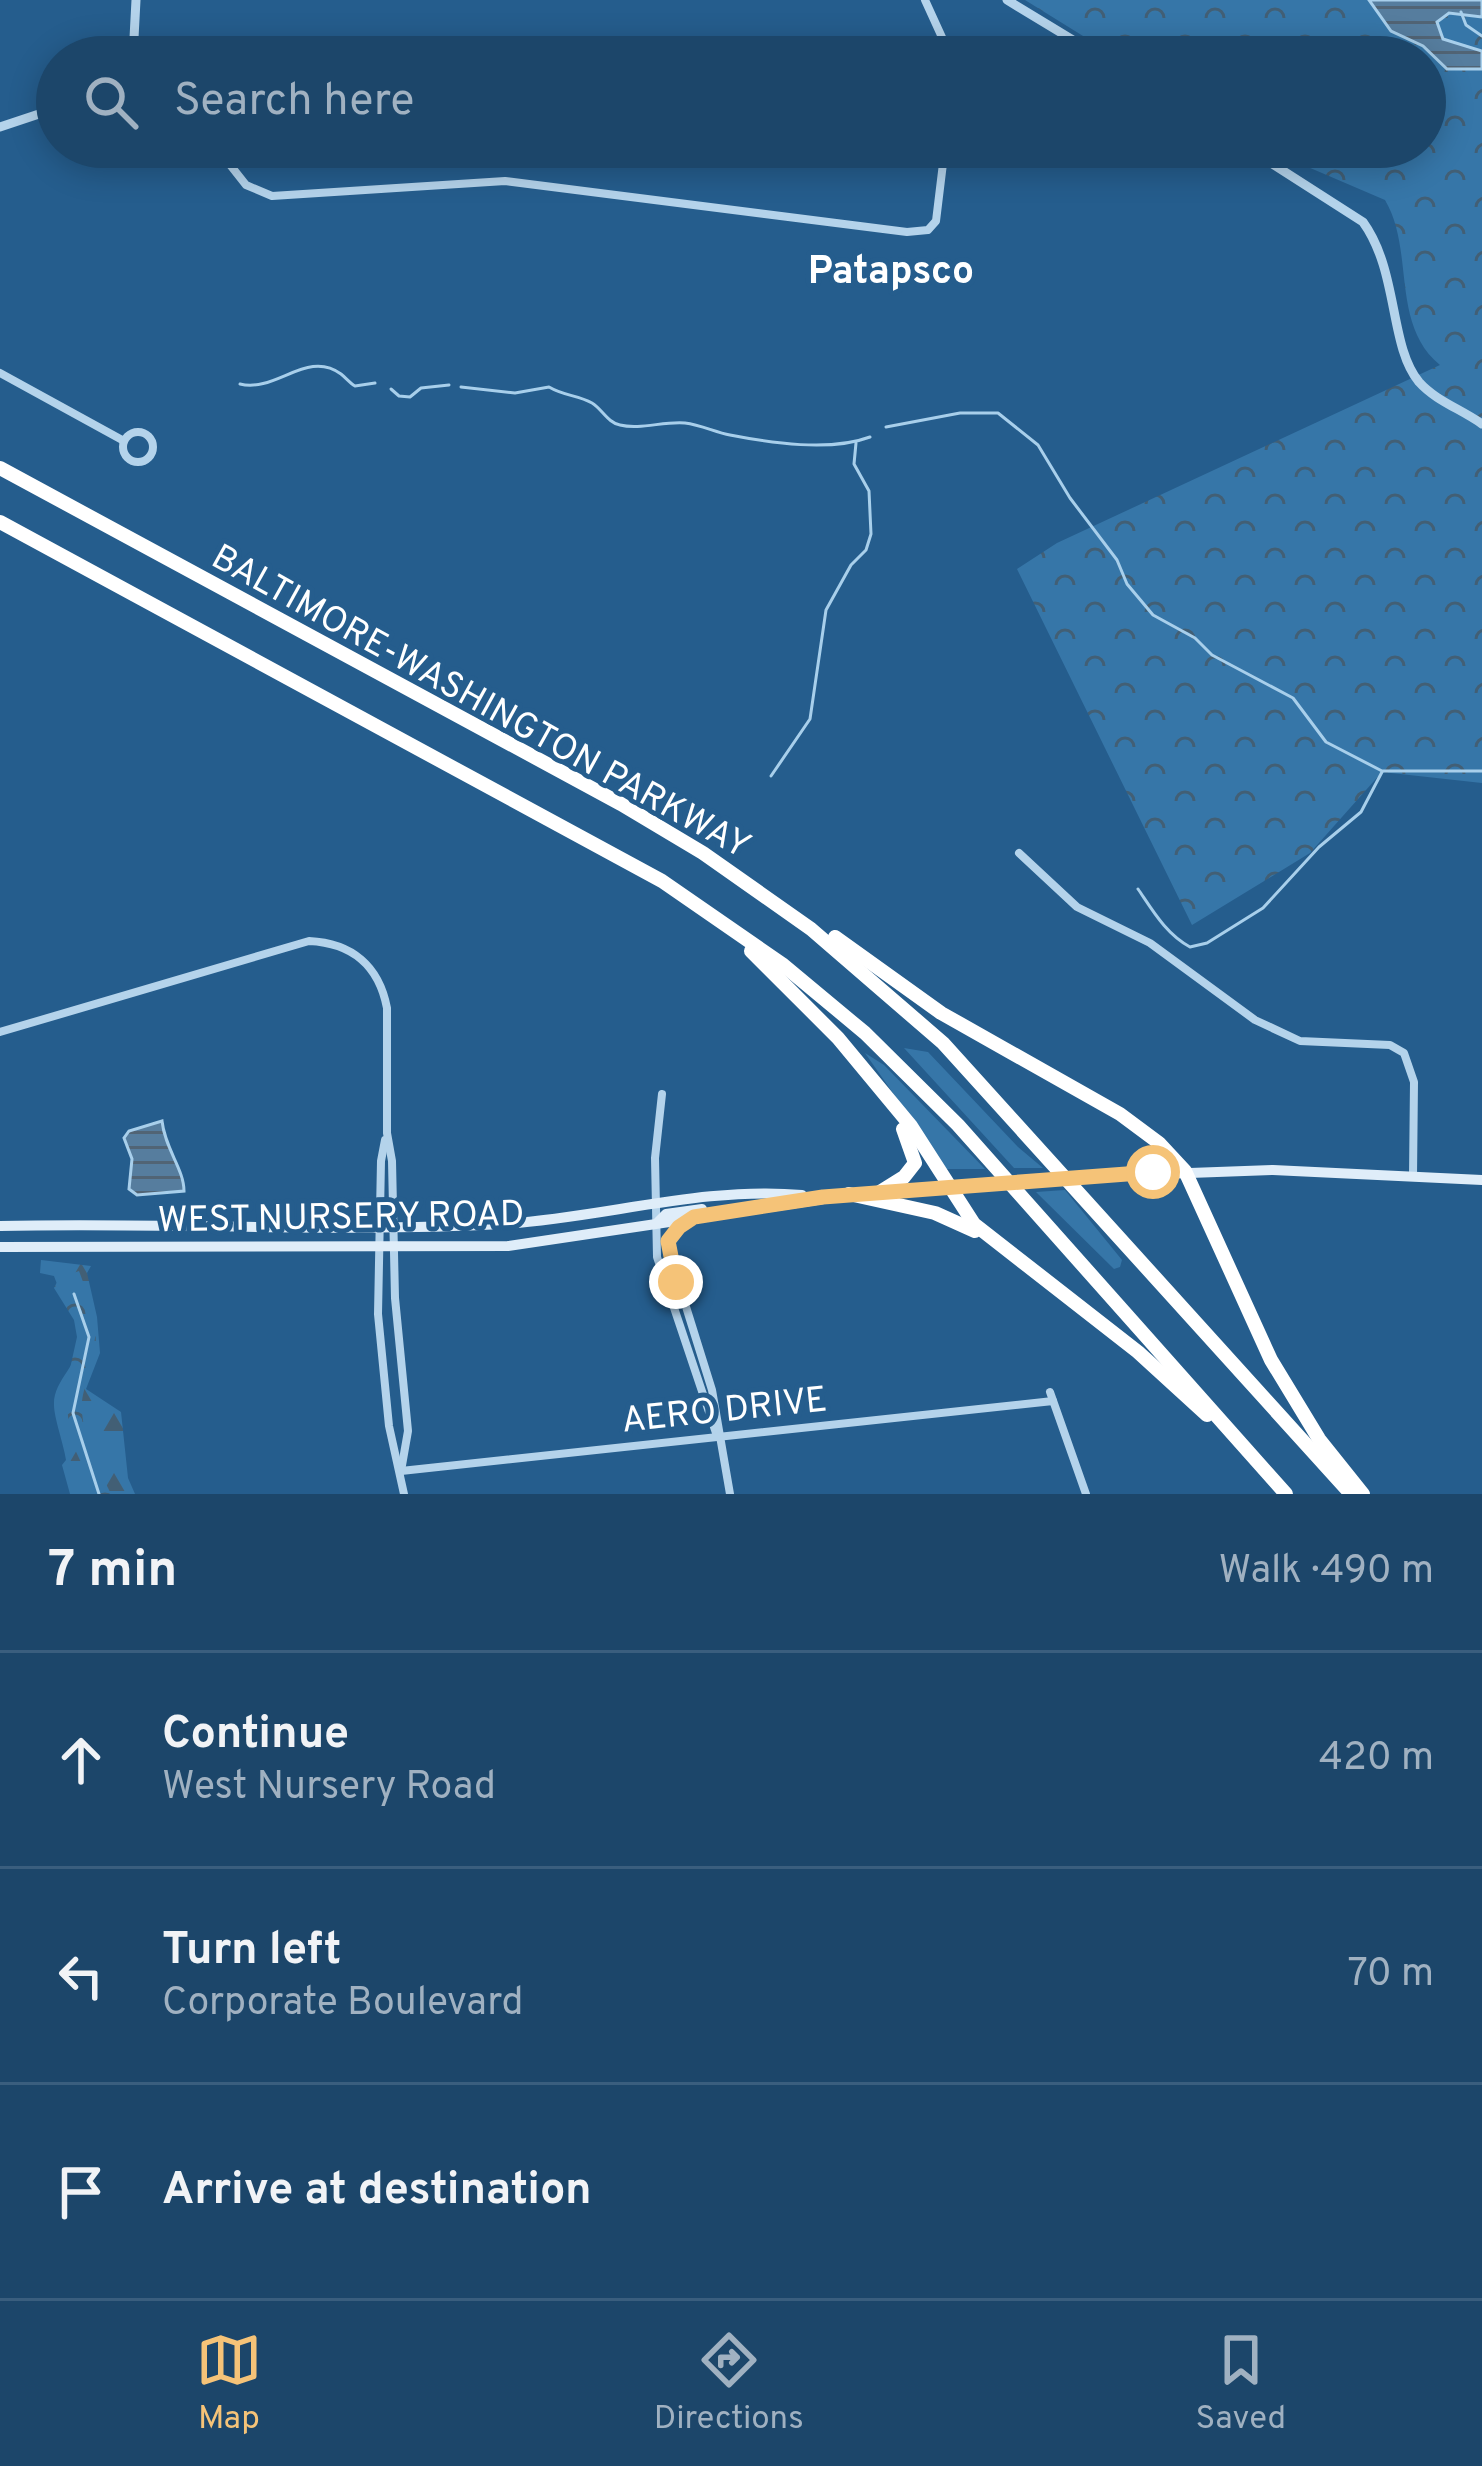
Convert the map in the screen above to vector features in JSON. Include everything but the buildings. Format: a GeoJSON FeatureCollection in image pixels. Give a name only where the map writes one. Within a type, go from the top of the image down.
{"type":"FeatureCollection","features":[{"type":"Feature","properties":{"kind":"highway","name":"BALTIMORE-WASHINGTON PARKWAY"},"geometry":{"type":"LineString","coordinates":[[0,470],[96,527],[132,540],[621,804],[704,854],[811,929],[943,1043],[1351,1494]]}},
{"type":"Feature","properties":{"kind":"highway","name":"BALTIMORE-WASHINGTON PARKWAY"},"geometry":{"type":"LineString","coordinates":[[0,522],[662,880],[782,964],[895,1061],[995,1165],[1286,1494]]}},
{"type":"Feature","properties":{"kind":"highway"},"geometry":{"type":"LineString","coordinates":[[704,854],[760,884],[941,1013],[1138,1125],[1185,1171],[1271,1360],[1319,1439],[1363,1494]]}},
{"type":"Feature","properties":{"kind":"highway"},"geometry":{"type":"LineString","coordinates":[[619,859],[752,952],[838,1038],[910,1126],[967,1215],[1138,1352],[1264,1470]]}},
{"type":"Feature","properties":{"kind":"highway"},"geometry":{"type":"LineString","coordinates":[[880,1192],[904,1177],[915,1163],[910,1141],[882,1094]]}},
{"type":"Feature","properties":{"kind":"highway"},"geometry":{"type":"LineString","coordinates":[[849,1194],[935,1213],[990,1238]]}},
{"type":"Feature","properties":{"kind":"main road","name":"WEST NURSERY ROAD"},"geometry":{"type":"LineString","coordinates":[[0,1247],[508,1246],[849,1194],[1185,1171],[1482,1180]]}},
{"type":"Feature","properties":{"kind":"main road","name":"WEST NURSERY ROAD"},"geometry":{"type":"LineString","coordinates":[[0,1226],[516,1223],[761,1191],[823,1197]]}},
{"type":"Feature","properties":{"kind":"main road"},"geometry":{"type":"LineString","coordinates":[[655,1225],[666,1214],[748,1202],[761,1191]]}},
{"type":"Feature","properties":{"kind":"street"},"geometry":{"type":"LineString","coordinates":[[136,0],[137,36]]}},
{"type":"Feature","properties":{"kind":"street"},"geometry":{"type":"LineString","coordinates":[[925,0],[941,36]]}},
{"type":"Feature","properties":{"kind":"street"},"geometry":{"type":"LineString","coordinates":[[1007,0],[1066,36]]}},
{"type":"Feature","properties":{"kind":"street"},"geometry":{"type":"LineString","coordinates":[[0,127],[36,116]]}},
{"type":"Feature","properties":{"kind":"street"},"geometry":{"type":"LineString","coordinates":[[233,168],[246,185],[272,196],[505,181],[923,232],[936,221],[942,168]]}},
{"type":"Feature","properties":{"kind":"street"},"geometry":{"type":"LineString","coordinates":[[1279,168],[1363,222],[1390,278],[1413,374],[1433,395],[1482,424]]}},
{"type":"Feature","properties":{"kind":"street"},"geometry":{"type":"LineString","coordinates":[[0,373],[124,441]]}},
{"type":"Feature","properties":{"kind":"street"},"geometry":{"type":"LineString","coordinates":[[131,433],[145,434],[152,441],[152,454],[141,463],[131,461],[124,454],[124,441],[131,433]]}},
{"type":"Feature","properties":{"kind":"street"},"geometry":{"type":"LineString","coordinates":[[1019,854],[1077,907],[1150,943],[1255,1020],[1300,1041],[1390,1045],[1403,1053],[1414,1082],[1413,1176]]}},
{"type":"Feature","properties":{"kind":"street"},"geometry":{"type":"LineString","coordinates":[[0,1033],[292,944],[340,945],[368,964],[387,1008],[395,1298],[408,1431],[401,1471]]}},
{"type":"Feature","properties":{"kind":"street"},"geometry":{"type":"LineString","coordinates":[[662,1094],[655,1158],[657,1257],[717,1436]]}},
{"type":"Feature","properties":{"kind":"street"},"geometry":{"type":"LineString","coordinates":[[387,1133],[381,1161],[377,1315],[389,1426],[404,1494]]}},
{"type":"Feature","properties":{"kind":"street"},"geometry":{"type":"LineString","coordinates":[[694,1217],[672,1234],[668,1249],[712,1390],[730,1494]]}},
{"type":"Feature","properties":{"kind":"street","name":"AERO DRIVE"},"geometry":{"type":"LineString","coordinates":[[401,1471],[1052,1396],[1085,1494]]}},
{"type":"Feature","properties":{"kind":"green space"},"geometry":{"type":"Polygon","coordinates":[[[1025,0],[1482,0],[1482,783],[1382,772],[1310,853],[1192,925],[1017,569],[1057,543],[1440,365],[1415,329],[1399,241],[1385,200],[1310,168],[1446,168],[1446,36],[1083,36],[1025,0]]]}},
{"type":"Feature","properties":{"kind":"green space"},"geometry":{"type":"Polygon","coordinates":[[[904,1048],[928,1052],[1043,1168],[1014,1168],[904,1048]]]}},
{"type":"Feature","properties":{"kind":"green space"},"geometry":{"type":"Polygon","coordinates":[[[865,1053],[884,1065],[985,1169],[946,1169],[865,1053]]]}},
{"type":"Feature","properties":{"kind":"green space"},"geometry":{"type":"Polygon","coordinates":[[[1065,1190],[1122,1260],[1120,1267],[1114,1269],[1036,1192],[1065,1190]]]}},
{"type":"Feature","properties":{"kind":"green space"},"geometry":{"type":"Polygon","coordinates":[[[41,1260],[91,1266],[87,1273],[100,1353],[86,1389],[121,1412],[128,1478],[135,1494],[70,1494],[54,1405],[81,1336],[54,1276],[40,1273],[41,1260]]]}},
{"type":"Feature","properties":{"kind":"green space"},"geometry":{"type":"Polygon","coordinates":[[[79,1271],[96,1335],[83,1397],[83,1423],[111,1494],[89,1494],[86,1473],[71,1441],[65,1391],[77,1337],[74,1320],[54,1288],[59,1278],[79,1271]]]}},
{"type":"Feature","properties":{"kind":"shaded area"},"geometry":{"type":"Polygon","coordinates":[[[1369,0],[1482,0],[1482,17],[1449,13],[1437,22],[1442,36],[1402,36],[1391,31],[1369,0]]]}},
{"type":"Feature","properties":{"kind":"shaded area"},"geometry":{"type":"Polygon","coordinates":[[[1446,40],[1482,51],[1482,69],[1447,69],[1446,40]]]}},
{"type":"Feature","properties":{"kind":"shaded area"},"geometry":{"type":"Polygon","coordinates":[[[162,1121],[184,1191],[137,1195],[129,1189],[132,1159],[124,1138],[129,1131],[162,1121]]]}},
{"type":"Feature","properties":{"kind":"waterway"},"geometry":{"type":"LineString","coordinates":[[1461,12],[1466,25],[1482,36]]}},
{"type":"Feature","properties":{"kind":"waterway"},"geometry":{"type":"LineString","coordinates":[[240,384],[266,383],[316,366],[341,374],[355,386],[375,383]]}},
{"type":"Feature","properties":{"kind":"waterway"},"geometry":{"type":"LineString","coordinates":[[391,389],[410,397],[421,388],[449,385]]}},
{"type":"Feature","properties":{"kind":"waterway"},"geometry":{"type":"LineString","coordinates":[[461,387],[515,393],[549,387],[592,403],[612,422],[628,426],[685,423],[800,445],[870,437]]}},
{"type":"Feature","properties":{"kind":"waterway"},"geometry":{"type":"LineString","coordinates":[[886,427],[960,413],[998,413],[1038,445],[1070,498],[1117,560],[1127,584],[1153,615],[1195,638],[1212,655],[1293,698],[1326,742],[1382,771],[1482,771]]}},
{"type":"Feature","properties":{"kind":"waterway"},"geometry":{"type":"LineString","coordinates":[[771,776],[810,719],[826,610],[851,565],[866,550],[871,534],[869,491],[854,464],[856,443]]}},
{"type":"Feature","properties":{"kind":"waterway"},"geometry":{"type":"LineString","coordinates":[[1138,889],[1181,942],[1190,947],[1207,943],[1263,908],[1319,847],[1361,812],[1382,772]]}},
{"type":"Feature","properties":{"kind":"waterway"},"geometry":{"type":"LineString","coordinates":[[74,1294],[89,1337],[73,1413],[99,1494]]}},
{"type":"Feature","properties":{"kind":"district","name":"Patapsco"},"geometry":{"type":"Point","coordinates":[891,269]}},
{"type":"Feature","properties":{"kind":"route"},"geometry":{"type":"LineString","coordinates":[[676,1282],[668,1241],[694,1217],[823,1197],[1153,1172]]}}]}
